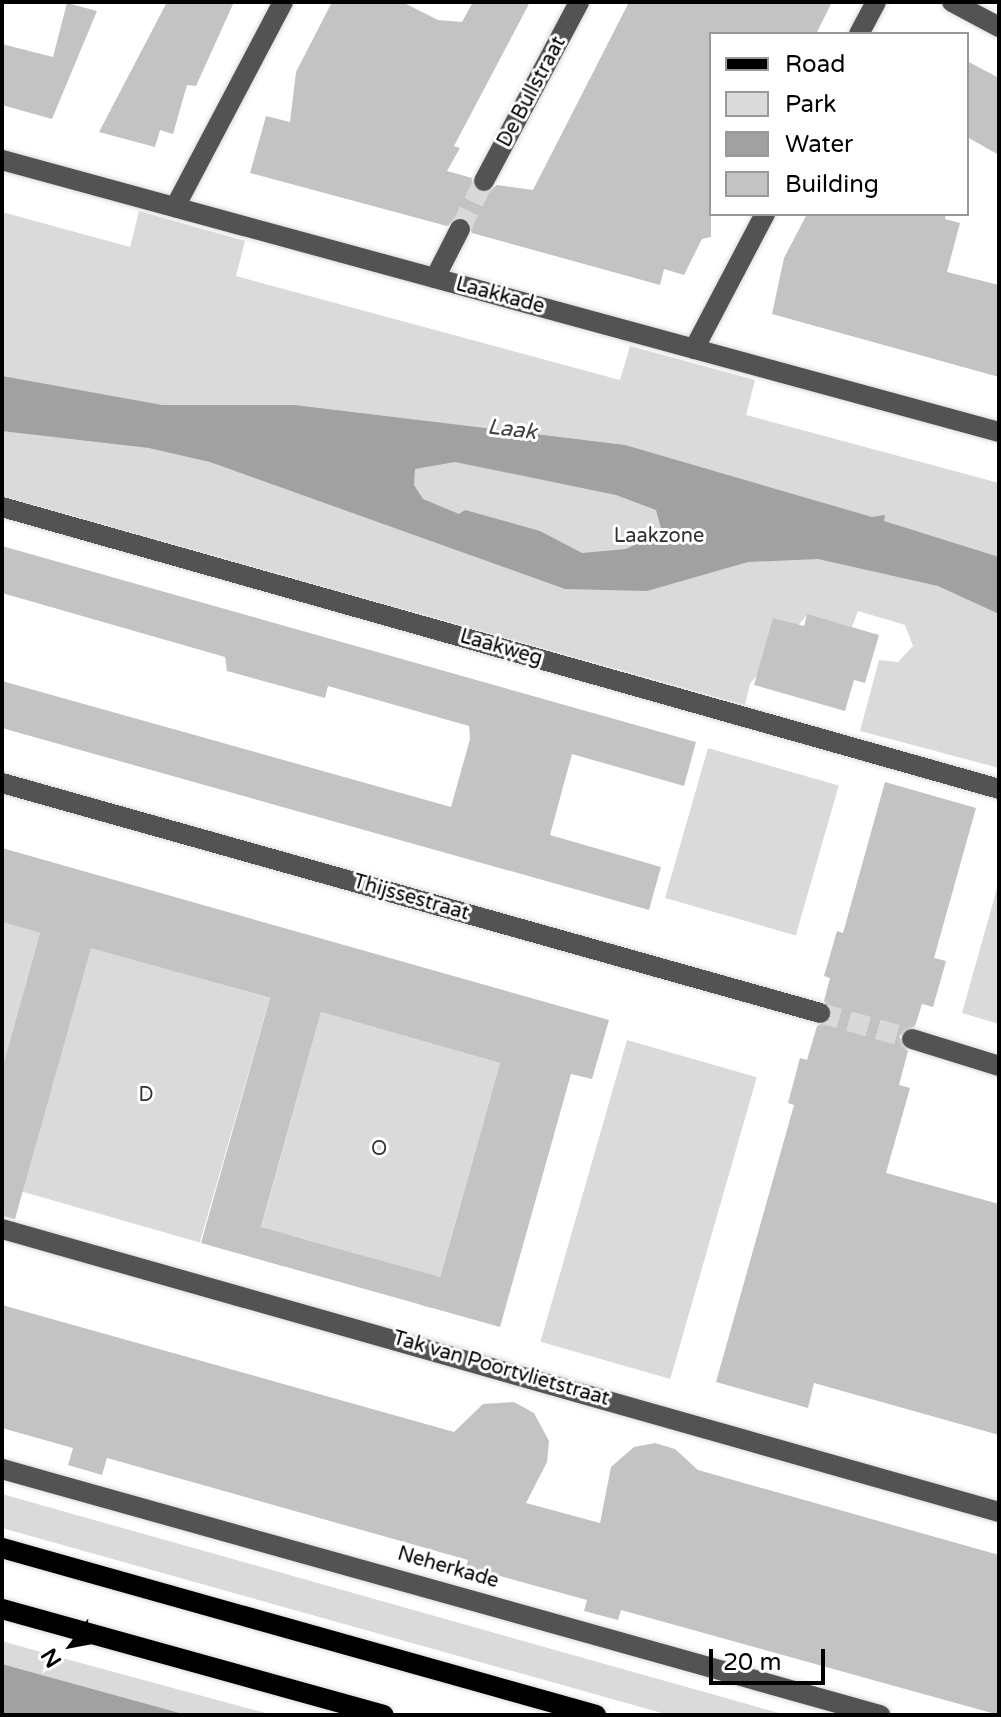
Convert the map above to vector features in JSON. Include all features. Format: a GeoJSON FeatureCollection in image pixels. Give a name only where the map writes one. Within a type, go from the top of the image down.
{"type":"FeatureCollection","features":[{"type":"Feature","properties":{"kind":"main road"},"geometry":{"type":"LineString","coordinates":[[2,1548],[596,1715]]}},
{"type":"Feature","properties":{"kind":"main road"},"geometry":{"type":"LineString","coordinates":[[2,1609],[384,1715]]}},
{"type":"Feature","properties":{"kind":"street"},"geometry":{"type":"LineString","coordinates":[[175,207],[283,2]]}},
{"type":"Feature","properties":{"kind":"street","name":"De Bullstraat"},"geometry":{"type":"LineString","coordinates":[[484,181],[579,2]]}},
{"type":"Feature","properties":{"kind":"street"},"geometry":{"type":"LineString","coordinates":[[860,32],[876,2]]}},
{"type":"Feature","properties":{"kind":"street"},"geometry":{"type":"LineString","coordinates":[[952,2],[999,27]]}},
{"type":"Feature","properties":{"kind":"street","name":"Laakkade"},"geometry":{"type":"LineString","coordinates":[[2,160],[999,432]]}},
{"type":"Feature","properties":{"kind":"street"},"geometry":{"type":"LineString","coordinates":[[694,349],[764,216]]}},
{"type":"Feature","properties":{"kind":"street"},"geometry":{"type":"LineString","coordinates":[[435,278],[460,229]]}},
{"type":"Feature","properties":{"kind":"street","name":"Laakweg"},"geometry":{"type":"LineString","coordinates":[[2,507],[999,789]]}},
{"type":"Feature","properties":{"kind":"street","name":"Thijssestraat"},"geometry":{"type":"LineString","coordinates":[[2,783],[820,1013]]}},
{"type":"Feature","properties":{"kind":"street"},"geometry":{"type":"LineString","coordinates":[[912,1039],[999,1066]]}},
{"type":"Feature","properties":{"kind":"street","name":"Tak van Poortvlietstraat"},"geometry":{"type":"LineString","coordinates":[[2,1229],[999,1512]]}},
{"type":"Feature","properties":{"kind":"street","name":"Neherkade"},"geometry":{"type":"LineString","coordinates":[[2,1469],[880,1715]]}},
{"type":"Feature","properties":{"kind":"green space","name":"Laakzone"},"geometry":{"type":"Polygon","coordinates":[[[139,211],[245,241],[236,276],[620,380],[630,346],[755,380],[746,415],[999,483],[999,768],[860,731],[879,660],[898,662],[913,646],[905,625],[858,611],[852,627],[807,615],[750,684],[745,705],[2,496],[2,212],[130,247],[139,211]]]}},
{"type":"Feature","properties":{"kind":"green space"},"geometry":{"type":"Polygon","coordinates":[[[708,748],[839,785],[796,935],[665,898],[708,748]]]}},
{"type":"Feature","properties":{"kind":"green space"},"geometry":{"type":"Polygon","coordinates":[[[999,881],[999,1024],[962,1013],[999,881]]]}},
{"type":"Feature","properties":{"kind":"green space"},"geometry":{"type":"Polygon","coordinates":[[[2,922],[40,933],[2,1069],[2,922]]]}},
{"type":"Feature","properties":{"kind":"green space","name":"D"},"geometry":{"type":"Polygon","coordinates":[[[91,947],[270,998],[200,1242],[21,1191],[91,947]]]}},
{"type":"Feature","properties":{"kind":"green space","name":"O"},"geometry":{"type":"Polygon","coordinates":[[[321,1012],[500,1063],[431,1308],[420,1305],[428,1274],[294,1236],[285,1267],[253,1257],[321,1012]]]}},
{"type":"Feature","properties":{"kind":"green space"},"geometry":{"type":"Polygon","coordinates":[[[627,1040],[757,1077],[670,1379],[540,1342],[627,1040]]]}},
{"type":"Feature","properties":{"kind":"green space"},"geometry":{"type":"Polygon","coordinates":[[[2,1494],[786,1715],[669,1715],[2,1528],[2,1494]]]}},
{"type":"Feature","properties":{"kind":"green space"},"geometry":{"type":"Polygon","coordinates":[[[2,1641],[273,1715],[187,1715],[2,1664],[2,1641]]]}},
{"type":"Feature","properties":{"kind":"water"},"geometry":{"type":"Polygon","coordinates":[[[2,376],[162,405],[294,405],[625,445],[872,517],[885,515],[884,521],[999,557],[999,614],[938,586],[818,559],[748,562],[647,591],[565,589],[210,462],[149,448],[2,431],[2,376]],[[455,462],[415,469],[414,485],[423,499],[459,514],[465,510],[540,531],[582,553],[626,549],[662,532],[656,510],[616,495],[455,462]]]}},
{"type":"Feature","properties":{"kind":"water"},"geometry":{"type":"Polygon","coordinates":[[[2,1664],[187,1715],[2,1715],[2,1664]]]}},
{"type":"Feature","properties":{"kind":"building"},"geometry":{"type":"Polygon","coordinates":[[[167,2],[234,2],[196,86],[187,85],[173,134],[160,130],[155,147],[99,132],[167,2]]]}},
{"type":"Feature","properties":{"kind":"building"},"geometry":{"type":"Polygon","coordinates":[[[332,2],[402,2],[438,20],[462,22],[473,2],[530,2],[454,146],[460,148],[447,171],[472,178],[473,188],[484,194],[497,185],[533,190],[629,2],[832,2],[817,32],[709,32],[711,237],[702,239],[684,275],[664,269],[660,285],[472,233],[465,217],[447,226],[250,173],[266,116],[290,122],[296,72],[332,2]]]}},
{"type":"Feature","properties":{"kind":"building"},"geometry":{"type":"Polygon","coordinates":[[[67,3],[97,11],[52,119],[2,105],[2,44],[53,57],[67,3]]]}},
{"type":"Feature","properties":{"kind":"building"},"geometry":{"type":"Polygon","coordinates":[[[969,62],[999,78],[999,155],[969,138],[969,62]]]}},
{"type":"Feature","properties":{"kind":"building"},"geometry":{"type":"Polygon","coordinates":[[[806,216],[946,216],[945,219],[960,223],[947,272],[999,285],[999,377],[772,314],[784,258],[806,216]]]}},
{"type":"Feature","properties":{"kind":"building"},"geometry":{"type":"Polygon","coordinates":[[[2,546],[696,742],[684,786],[572,754],[550,835],[661,867],[649,910],[2,728],[2,681],[451,807],[470,739],[469,726],[328,686],[325,698],[227,671],[225,657],[2,593],[2,546]]]}},
{"type":"Feature","properties":{"kind":"building"},"geometry":{"type":"Polygon","coordinates":[[[807,614],[879,635],[865,683],[854,680],[845,711],[754,685],[773,618],[804,626],[807,614]]]}},
{"type":"Feature","properties":{"kind":"building"},"geometry":{"type":"Polygon","coordinates":[[[885,782],[976,808],[934,958],[946,961],[933,1007],[922,1004],[915,1026],[899,1036],[908,1051],[899,1085],[910,1088],[886,1173],[999,1204],[999,1435],[814,1383],[808,1408],[716,1382],[794,1105],[788,1103],[800,1058],[807,1060],[817,1026],[832,1017],[824,1001],[830,978],[824,976],[837,931],[843,933],[885,782]]]}},
{"type":"Feature","properties":{"kind":"building"},"geometry":{"type":"Polygon","coordinates":[[[2,848],[609,1020],[592,1079],[571,1074],[500,1327],[201,1243],[270,998],[91,948],[15,1219],[2,1216],[2,1069],[40,933],[2,922],[2,848]],[[321,1012],[261,1227],[440,1277],[500,1063],[321,1012]]]}},
{"type":"Feature","properties":{"kind":"building"},"geometry":{"type":"Polygon","coordinates":[[[2,1305],[454,1432],[483,1404],[514,1402],[534,1413],[549,1441],[547,1462],[526,1503],[600,1523],[611,1467],[634,1447],[655,1443],[675,1449],[698,1470],[999,1555],[999,1715],[621,1610],[618,1620],[584,1611],[587,1600],[500,1576],[497,1586],[463,1577],[468,1560],[107,1458],[102,1475],[68,1465],[73,1448],[2,1428],[2,1305]]]}},
{"type":"Feature","properties":{"kind":"tunnel"},"geometry":{"type":"LineString","coordinates":[[460,229],[484,181]]}},
{"type":"Feature","properties":{"kind":"tunnel"},"geometry":{"type":"LineString","coordinates":[[820,1013],[912,1039]]}},
{"type":"Feature","properties":{"kind":"water label","name":"Laak"},"geometry":{"type":"Point","coordinates":[512,430]}}]}
